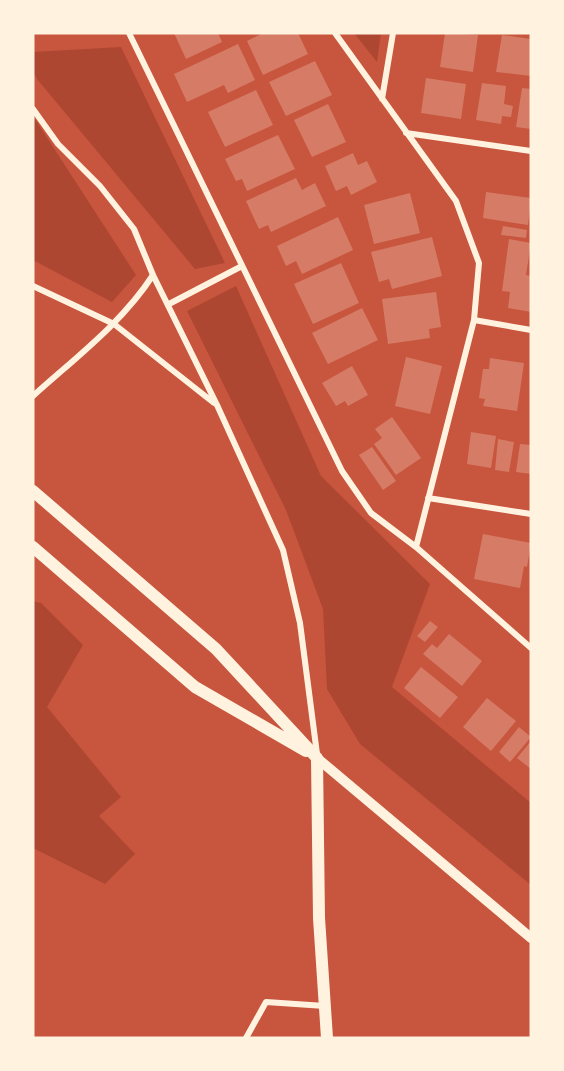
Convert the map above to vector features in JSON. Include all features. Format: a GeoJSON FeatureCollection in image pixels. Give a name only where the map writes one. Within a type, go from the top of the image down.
{"type":"FeatureCollection","features":[{"type":"Feature","properties":{"kind":"main road"},"geometry":{"type":"LineString","coordinates":[[33,491],[216,649],[317,758],[319,918],[327,1038]]}},
{"type":"Feature","properties":{"kind":"main road"},"geometry":{"type":"LineString","coordinates":[[33,547],[195,687],[317,758]]}},
{"type":"Feature","properties":{"kind":"street"},"geometry":{"type":"LineString","coordinates":[[129,33],[342,471],[371,513],[416,547],[531,648]]}},
{"type":"Feature","properties":{"kind":"street"},"geometry":{"type":"LineString","coordinates":[[335,33],[456,201],[478,263],[474,320],[416,547]]}},
{"type":"Feature","properties":{"kind":"street"},"geometry":{"type":"LineString","coordinates":[[382,99],[393,33]]}},
{"type":"Feature","properties":{"kind":"street"},"geometry":{"type":"LineString","coordinates":[[33,109],[58,144],[100,186],[134,229],[153,275],[217,405],[283,550],[300,623],[317,758],[531,938]]}},
{"type":"Feature","properties":{"kind":"street"},"geometry":{"type":"LineString","coordinates":[[406,133],[531,152]]}},
{"type":"Feature","properties":{"kind":"street"},"geometry":{"type":"LineString","coordinates":[[168,304],[242,266]]}},
{"type":"Feature","properties":{"kind":"street"},"geometry":{"type":"LineString","coordinates":[[33,396],[137,301],[153,275]]}},
{"type":"Feature","properties":{"kind":"street"},"geometry":{"type":"LineString","coordinates":[[33,286],[114,324],[217,405]]}},
{"type":"Feature","properties":{"kind":"street"},"geometry":{"type":"LineString","coordinates":[[474,320],[531,330]]}},
{"type":"Feature","properties":{"kind":"street"},"geometry":{"type":"LineString","coordinates":[[428,498],[531,514]]}},
{"type":"Feature","properties":{"kind":"street"},"geometry":{"type":"LineString","coordinates":[[246,1038],[266,1002],[325,1006]]}},
{"type":"Feature","properties":{"kind":"shaded area"},"geometry":{"type":"Polygon","coordinates":[[[354,33],[381,33],[377,62],[354,33]]]}},
{"type":"Feature","properties":{"kind":"shaded area"},"geometry":{"type":"Polygon","coordinates":[[[121,47],[225,263],[195,269],[37,79],[33,71],[33,52],[121,47]]]}},
{"type":"Feature","properties":{"kind":"shaded area"},"geometry":{"type":"Polygon","coordinates":[[[33,116],[136,275],[112,302],[33,260],[33,116]]]}},
{"type":"Feature","properties":{"kind":"shaded area"},"geometry":{"type":"Polygon","coordinates":[[[236,286],[321,476],[430,584],[392,687],[531,803],[531,885],[360,744],[327,689],[323,609],[286,510],[187,311],[236,286]]]}},
{"type":"Feature","properties":{"kind":"shaded area"},"geometry":{"type":"Polygon","coordinates":[[[33,601],[41,603],[83,645],[47,707],[121,797],[99,816],[135,854],[105,884],[33,848],[33,601]]]}},
{"type":"Feature","properties":{"kind":"building"},"geometry":{"type":"Polygon","coordinates":[[[174,33],[218,33],[222,42],[186,59],[174,33]]]}},
{"type":"Feature","properties":{"kind":"building"},"geometry":{"type":"Polygon","coordinates":[[[263,33],[298,33],[308,54],[263,75],[247,41],[263,33]]]}},
{"type":"Feature","properties":{"kind":"building"},"geometry":{"type":"Polygon","coordinates":[[[445,33],[478,35],[473,72],[440,67],[445,33]]]}},
{"type":"Feature","properties":{"kind":"building"},"geometry":{"type":"Polygon","coordinates":[[[502,35],[531,39],[531,76],[496,72],[502,35]]]}},
{"type":"Feature","properties":{"kind":"building"},"geometry":{"type":"Polygon","coordinates":[[[238,44],[255,80],[228,93],[224,85],[187,102],[174,74],[238,44]]]}},
{"type":"Feature","properties":{"kind":"building"},"geometry":{"type":"Polygon","coordinates":[[[315,61],[332,95],[286,116],[269,82],[315,61]]]}},
{"type":"Feature","properties":{"kind":"building"},"geometry":{"type":"Polygon","coordinates":[[[426,78],[466,84],[461,119],[421,113],[426,78]]]}},
{"type":"Feature","properties":{"kind":"building"},"geometry":{"type":"Polygon","coordinates":[[[482,83],[506,86],[504,104],[513,106],[511,117],[502,116],[501,124],[476,120],[482,83]]]}},
{"type":"Feature","properties":{"kind":"building"},"geometry":{"type":"Polygon","coordinates":[[[522,88],[531,89],[531,129],[516,127],[522,88]]]}},
{"type":"Feature","properties":{"kind":"building"},"geometry":{"type":"Polygon","coordinates":[[[256,90],[273,125],[225,147],[208,112],[256,90]]]}},
{"type":"Feature","properties":{"kind":"building"},"geometry":{"type":"Polygon","coordinates":[[[328,104],[346,142],[312,157],[294,120],[328,104]]]}},
{"type":"Feature","properties":{"kind":"building"},"geometry":{"type":"Polygon","coordinates":[[[278,135],[295,169],[247,191],[242,179],[236,181],[225,159],[278,135]]]}},
{"type":"Feature","properties":{"kind":"building"},"geometry":{"type":"Polygon","coordinates":[[[353,153],[358,165],[367,161],[377,182],[351,195],[347,186],[336,191],[325,166],[353,153]]]}},
{"type":"Feature","properties":{"kind":"building"},"geometry":{"type":"Polygon","coordinates":[[[296,178],[302,190],[315,183],[326,206],[271,232],[268,225],[259,229],[246,201],[296,178]]]}},
{"type":"Feature","properties":{"kind":"building"},"geometry":{"type":"Polygon","coordinates":[[[486,192],[531,198],[528,225],[483,218],[486,192]]]}},
{"type":"Feature","properties":{"kind":"building"},"geometry":{"type":"Polygon","coordinates":[[[410,193],[420,233],[374,244],[364,205],[410,193]]]}},
{"type":"Feature","properties":{"kind":"building"},"geometry":{"type":"Polygon","coordinates":[[[338,217],[353,250],[302,274],[296,261],[286,266],[277,246],[338,217]]]}},
{"type":"Feature","properties":{"kind":"building"},"geometry":{"type":"Polygon","coordinates":[[[503,226],[527,230],[526,238],[501,235],[503,226]]]}},
{"type":"Feature","properties":{"kind":"building"},"geometry":{"type":"Polygon","coordinates":[[[432,237],[442,276],[392,289],[389,279],[379,282],[371,252],[432,237]]]}},
{"type":"Feature","properties":{"kind":"building"},"geometry":{"type":"Polygon","coordinates":[[[509,239],[531,243],[526,275],[531,276],[531,312],[508,308],[510,292],[502,291],[509,239]]]}},
{"type":"Feature","properties":{"kind":"building"},"geometry":{"type":"Polygon","coordinates":[[[341,263],[359,303],[313,324],[294,284],[341,263]]]}},
{"type":"Feature","properties":{"kind":"building"},"geometry":{"type":"Polygon","coordinates":[[[436,292],[441,327],[429,329],[430,338],[388,344],[382,299],[436,292]]]}},
{"type":"Feature","properties":{"kind":"building"},"geometry":{"type":"Polygon","coordinates":[[[362,308],[378,340],[328,364],[312,333],[362,308]]]}},
{"type":"Feature","properties":{"kind":"building"},"geometry":{"type":"Polygon","coordinates":[[[406,357],[442,366],[430,414],[395,406],[406,357]]]}},
{"type":"Feature","properties":{"kind":"building"},"geometry":{"type":"Polygon","coordinates":[[[490,358],[524,363],[517,411],[483,406],[485,399],[479,398],[483,369],[489,369],[490,358]]]}},
{"type":"Feature","properties":{"kind":"building"},"geometry":{"type":"Polygon","coordinates":[[[352,366],[368,395],[348,406],[345,401],[336,406],[322,383],[352,366]]]}},
{"type":"Feature","properties":{"kind":"building"},"geometry":{"type":"Polygon","coordinates":[[[392,417],[421,458],[396,475],[374,444],[382,438],[375,429],[392,417]]]}},
{"type":"Feature","properties":{"kind":"building"},"geometry":{"type":"Polygon","coordinates":[[[471,432],[496,436],[491,468],[467,464],[471,432]]]}},
{"type":"Feature","properties":{"kind":"building"},"geometry":{"type":"Polygon","coordinates":[[[498,439],[514,442],[509,472],[495,470],[498,439]]]}},
{"type":"Feature","properties":{"kind":"building"},"geometry":{"type":"Polygon","coordinates":[[[520,444],[531,445],[531,474],[516,472],[520,444]]]}},
{"type":"Feature","properties":{"kind":"building"},"geometry":{"type":"Polygon","coordinates":[[[372,447],[396,481],[383,490],[359,455],[372,447]]]}},
{"type":"Feature","properties":{"kind":"building"},"geometry":{"type":"Polygon","coordinates":[[[483,534],[531,543],[527,567],[524,566],[520,588],[474,579],[483,534]]]}},
{"type":"Feature","properties":{"kind":"building"},"geometry":{"type":"Polygon","coordinates":[[[430,621],[438,627],[425,642],[417,636],[430,621]]]}},
{"type":"Feature","properties":{"kind":"building"},"geometry":{"type":"Polygon","coordinates":[[[449,634],[482,661],[462,686],[423,654],[432,644],[437,648],[449,634]]]}},
{"type":"Feature","properties":{"kind":"building"},"geometry":{"type":"Polygon","coordinates":[[[421,667],[458,697],[440,718],[404,688],[421,667]]]}},
{"type":"Feature","properties":{"kind":"building"},"geometry":{"type":"Polygon","coordinates":[[[487,698],[516,721],[491,751],[463,727],[487,698]]]}},
{"type":"Feature","properties":{"kind":"building"},"geometry":{"type":"Polygon","coordinates":[[[519,727],[531,737],[510,762],[499,752],[519,727]]]}},
{"type":"Feature","properties":{"kind":"building"},"geometry":{"type":"Polygon","coordinates":[[[531,741],[531,769],[517,758],[531,741]]]}}]}
